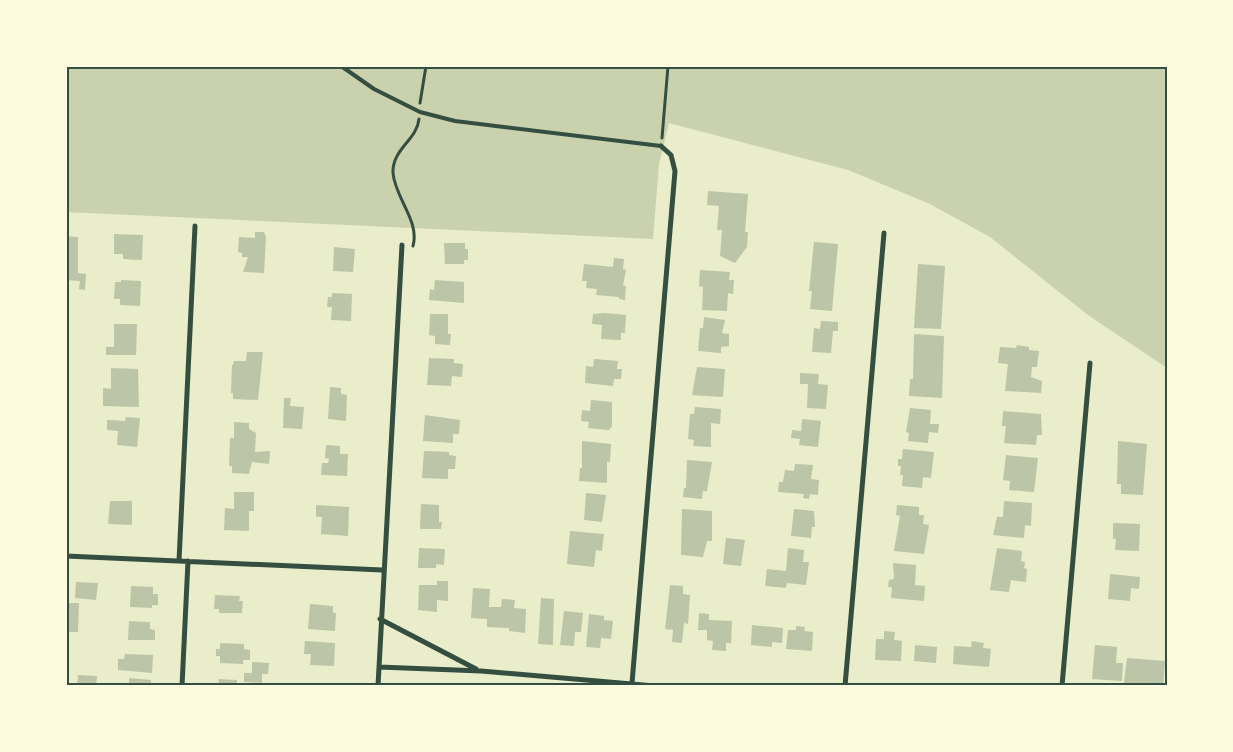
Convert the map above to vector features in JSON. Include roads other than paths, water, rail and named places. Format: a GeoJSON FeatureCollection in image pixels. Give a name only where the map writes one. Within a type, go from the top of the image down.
{"type":"FeatureCollection","features":[{"type":"Feature","properties":{"kind":"street"},"geometry":{"type":"LineString","coordinates":[[632,684],[675,171],[671,155],[661,146]]}},
{"type":"Feature","properties":{"kind":"street"},"geometry":{"type":"LineString","coordinates":[[179,560],[195,226]]}},
{"type":"Feature","properties":{"kind":"street"},"geometry":{"type":"LineString","coordinates":[[845,686],[884,233]]}},
{"type":"Feature","properties":{"kind":"street"},"geometry":{"type":"LineString","coordinates":[[378,686],[382,570],[402,245]]}},
{"type":"Feature","properties":{"kind":"street"},"geometry":{"type":"LineString","coordinates":[[1062,686],[1090,364]]}},
{"type":"Feature","properties":{"kind":"street"},"geometry":{"type":"LineString","coordinates":[[66,556],[382,570]]}},
{"type":"Feature","properties":{"kind":"street"},"geometry":{"type":"LineString","coordinates":[[182,686],[188,561]]}},
{"type":"Feature","properties":{"kind":"street"},"geometry":{"type":"LineString","coordinates":[[380,618],[466,666],[481,671]]}},
{"type":"Feature","properties":{"kind":"street"},"geometry":{"type":"LineString","coordinates":[[379,667],[481,671],[568,683],[655,686]]}},
{"type":"Feature","properties":{"kind":"lane"},"geometry":{"type":"LineString","coordinates":[[341,66],[374,89],[420,112],[455,120],[661,146]]}}]}
